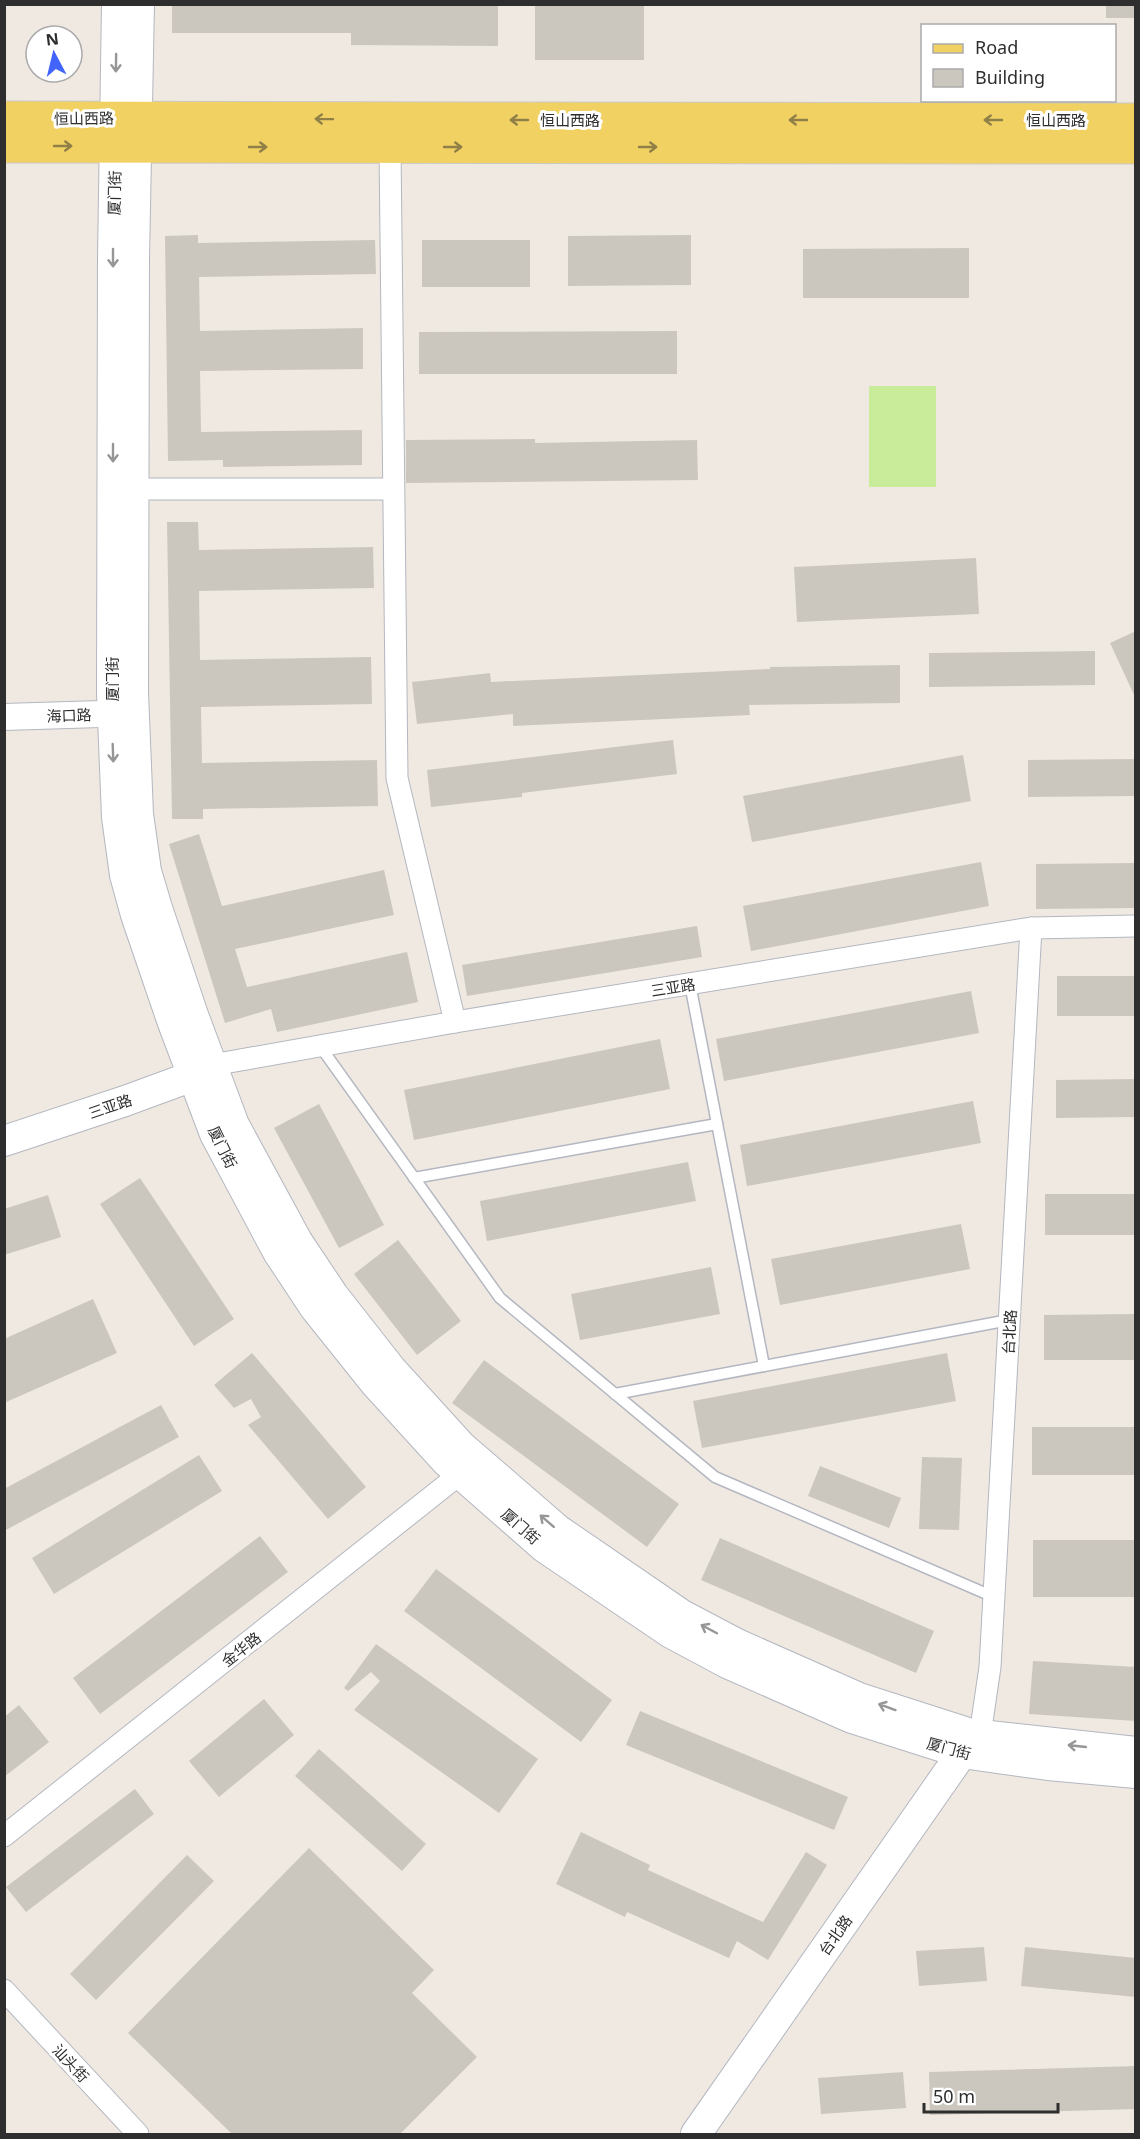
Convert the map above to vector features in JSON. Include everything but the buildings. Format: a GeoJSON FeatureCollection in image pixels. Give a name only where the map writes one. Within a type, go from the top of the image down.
{"type":"FeatureCollection","features":[{"type":"Feature","properties":{"kind":"main road","name":"厦门街"},"geometry":{"type":"LineString","coordinates":[[117,4],[126,132]]}},
{"type":"Feature","properties":{"kind":"main road","name":"厦门街"},"geometry":{"type":"LineString","coordinates":[[139,4],[113,258],[124,489],[123,713],[146,871],[198,1069],[234,1125],[297,1241],[333,1295],[392,1369],[461,1446],[469,1467],[682,1615],[737,1644],[860,1698],[976,1743],[1136,1773]]}},
{"type":"Feature","properties":{"kind":"main road","name":"恒山西路"},"geometry":{"type":"LineString","coordinates":[[4,118],[126,132],[390,147],[1136,147]]}},
{"type":"Feature","properties":{"kind":"main road","name":"恒山西路"},"geometry":{"type":"LineString","coordinates":[[4,146],[126,132],[420,120],[1136,120]]}},
{"type":"Feature","properties":{"kind":"main road","name":"三亚路"},"geometry":{"type":"LineString","coordinates":[[4,1119],[198,1069]]}},
{"type":"Feature","properties":{"kind":"main road","name":"三亚路"},"geometry":{"type":"LineString","coordinates":[[4,1140],[125,1101],[198,1069]]}},
{"type":"Feature","properties":{"kind":"main road","name":"厦门街"},"geometry":{"type":"LineString","coordinates":[[976,1743],[1136,1752]]}},
{"type":"Feature","properties":{"kind":"main road","name":"台北路"},"geometry":{"type":"LineString","coordinates":[[696,2134],[976,1743]]}},
{"type":"Feature","properties":{"kind":"main road","name":"台北路"},"geometry":{"type":"LineString","coordinates":[[717,2134],[976,1743]]}},
{"type":"Feature","properties":{"kind":"street"},"geometry":{"type":"LineString","coordinates":[[390,147],[397,778],[455,1022]]}},
{"type":"Feature","properties":{"kind":"street"},"geometry":{"type":"LineString","coordinates":[[124,489],[393,489]]}},
{"type":"Feature","properties":{"kind":"street","name":"海口路"},"geometry":{"type":"LineString","coordinates":[[4,717],[123,713]]}},
{"type":"Feature","properties":{"kind":"street","name":"三亚路"},"geometry":{"type":"LineString","coordinates":[[198,1069],[455,1022],[1031,928],[1136,926]]}},
{"type":"Feature","properties":{"kind":"street","name":"台北路"},"geometry":{"type":"LineString","coordinates":[[976,1743],[990,1668],[1031,928]]}},
{"type":"Feature","properties":{"kind":"street","name":"金华路"},"geometry":{"type":"LineString","coordinates":[[4,1836],[469,1467]]}},
{"type":"Feature","properties":{"kind":"street","name":"汕头街"},"geometry":{"type":"LineString","coordinates":[[4,1990],[138,2134]]}},
{"type":"Feature","properties":{"kind":"lane"},"geometry":{"type":"LineString","coordinates":[[690,984],[764,1366]]}},
{"type":"Feature","properties":{"kind":"lane"},"geometry":{"type":"LineString","coordinates":[[320,1046],[500,1298],[715,1477],[994,1597]]}},
{"type":"Feature","properties":{"kind":"lane"},"geometry":{"type":"LineString","coordinates":[[414,1178],[717,1124]]}},
{"type":"Feature","properties":{"kind":"lane"},"geometry":{"type":"LineString","coordinates":[[615,1394],[1009,1320]]}},
{"type":"Feature","properties":{"kind":"green space"},"geometry":{"type":"Polygon","coordinates":[[[869,386],[936,386],[936,487],[869,487],[869,386]]]}}]}
